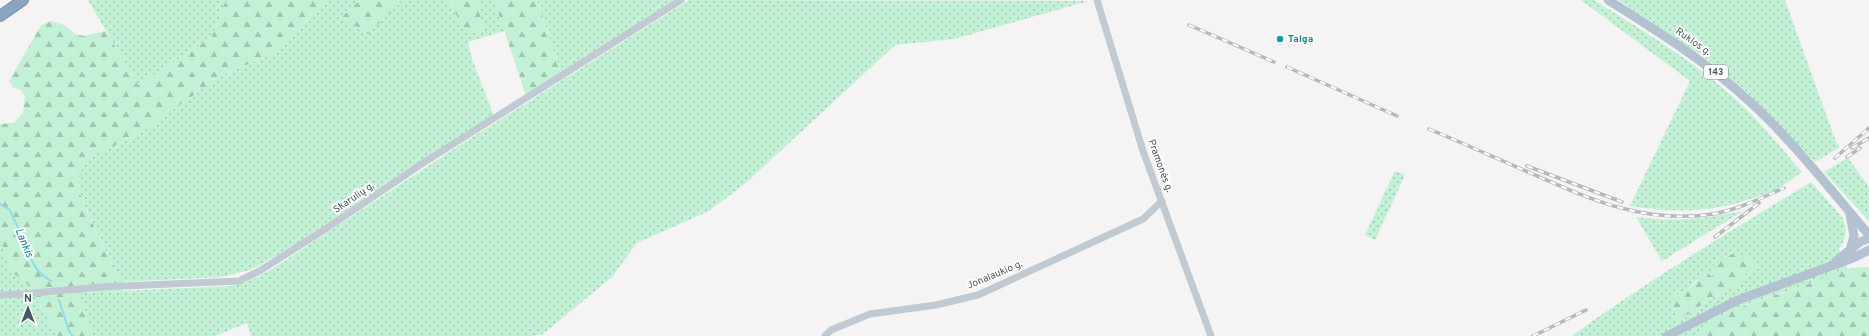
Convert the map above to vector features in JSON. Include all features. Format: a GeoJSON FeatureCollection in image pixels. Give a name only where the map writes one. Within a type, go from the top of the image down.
{"type":"FeatureCollection","features":[{"type":"Feature","properties":{"kind":"highway"},"geometry":{"type":"LineString","coordinates":[[0,16],[23,0]]}},
{"type":"Feature","properties":{"kind":"main road","name":"Ruklos g."},"geometry":{"type":"LineString","coordinates":[[1608,0],[1666,36],[1729,83],[1773,123],[1849,211]]}},
{"type":"Feature","properties":{"kind":"main road","name":"143"},"geometry":{"type":"LineString","coordinates":[[1849,211],[1869,234]]}},
{"type":"Feature","properties":{"kind":"main road"},"geometry":{"type":"LineString","coordinates":[[1849,211],[1854,229],[1851,254]]}},
{"type":"Feature","properties":{"kind":"main road"},"geometry":{"type":"LineString","coordinates":[[1851,254],[1860,242],[1869,238]]}},
{"type":"Feature","properties":{"kind":"main road"},"geometry":{"type":"LineString","coordinates":[[1667,336],[1708,313],[1738,300],[1830,265],[1851,254],[1869,250]]}},
{"type":"Feature","properties":{"kind":"main road"},"geometry":{"type":"LineString","coordinates":[[1851,254],[1869,258]]}},
{"type":"Feature","properties":{"kind":"street","name":"Skarulių g."},"geometry":{"type":"LineString","coordinates":[[0,295],[101,287],[239,281],[261,270],[324,230],[423,163],[681,0]]}},
{"type":"Feature","properties":{"kind":"street","name":"Pramonės g."},"geometry":{"type":"LineString","coordinates":[[1097,0],[1143,150],[1211,336]]}},
{"type":"Feature","properties":{"kind":"street","name":"Jonalaukio g."},"geometry":{"type":"LineString","coordinates":[[825,336],[831,330],[870,314],[936,305],[978,295],[1143,219],[1162,201]]}},
{"type":"Feature","properties":{"kind":"green space"},"geometry":{"type":"Polygon","coordinates":[[[88,0],[229,0],[224,4],[221,16],[211,38],[138,85],[88,0]]]}},
{"type":"Feature","properties":{"kind":"green space"},"geometry":{"type":"Polygon","coordinates":[[[229,0],[327,0],[277,52],[220,76],[138,135],[85,159],[77,186],[88,214],[121,282],[123,291],[78,293],[93,336],[58,336],[30,288],[24,280],[15,275],[8,264],[0,234],[0,124],[14,123],[23,113],[25,96],[21,90],[13,87],[9,81],[41,25],[51,21],[64,25],[75,34],[84,36],[106,31],[138,85],[211,38],[221,16],[224,4],[229,0]]]}},
{"type":"Feature","properties":{"kind":"green space"},"geometry":{"type":"Polygon","coordinates":[[[327,0],[360,0],[342,17],[368,34],[400,3],[414,0],[449,0],[465,33],[484,31],[477,0],[494,0],[505,31],[468,42],[472,59],[494,116],[427,156],[291,248],[250,270],[221,277],[121,282],[88,213],[77,186],[85,159],[138,135],[220,76],[277,52],[327,0]]]}},
{"type":"Feature","properties":{"kind":"green space"},"geometry":{"type":"Polygon","coordinates":[[[360,0],[414,0],[400,3],[368,34],[342,17],[360,0]]]}},
{"type":"Feature","properties":{"kind":"green space"},"geometry":{"type":"Polygon","coordinates":[[[449,0],[477,0],[484,31],[465,33],[449,0]]]}},
{"type":"Feature","properties":{"kind":"green space"},"geometry":{"type":"Polygon","coordinates":[[[494,0],[537,0],[562,76],[526,96],[494,0]]]}},
{"type":"Feature","properties":{"kind":"green space"},"geometry":{"type":"Polygon","coordinates":[[[537,0],[681,0],[562,76],[537,0]]]}},
{"type":"Feature","properties":{"kind":"green space"},"geometry":{"type":"Polygon","coordinates":[[[689,0],[1089,1],[954,39],[895,45],[747,182],[709,211],[637,243],[612,277],[543,334],[531,336],[251,336],[247,323],[215,336],[93,336],[78,293],[230,286],[244,283],[269,271],[454,149],[689,0]]]}},
{"type":"Feature","properties":{"kind":"green space"},"geometry":{"type":"Polygon","coordinates":[[[1581,0],[1594,0],[1701,70],[1752,115],[1802,172],[1774,191],[1725,206],[1709,209],[1662,210],[1630,206],[1690,81],[1581,0]]]}},
{"type":"Feature","properties":{"kind":"green space"},"geometry":{"type":"Polygon","coordinates":[[[1618,0],[1785,0],[1836,142],[1840,147],[1815,162],[1743,89],[1708,60],[1618,0]]]}},
{"type":"Feature","properties":{"kind":"green space"},"geometry":{"type":"Polygon","coordinates":[[[1848,158],[1869,187],[1869,221],[1824,172],[1848,158]]]}},
{"type":"Feature","properties":{"kind":"green space"},"geometry":{"type":"Polygon","coordinates":[[[1395,171],[1405,175],[1375,240],[1365,235],[1395,171]]]}},
{"type":"Feature","properties":{"kind":"green space"},"geometry":{"type":"Polygon","coordinates":[[[1811,182],[1844,221],[1846,230],[1839,249],[1848,269],[1742,306],[1714,320],[1702,328],[1695,336],[1572,336],[1630,295],[1811,182]],[[1752,271],[1714,274],[1696,280],[1687,291],[1675,295],[1676,312],[1674,320],[1677,321],[1714,297],[1746,280],[1745,274],[1752,271]]]}},
{"type":"Feature","properties":{"kind":"green space"},"geometry":{"type":"Polygon","coordinates":[[[1743,211],[1662,261],[1636,217],[1650,219],[1690,219],[1743,211]]]}},
{"type":"Feature","properties":{"kind":"green space"},"geometry":{"type":"Polygon","coordinates":[[[0,234],[8,264],[15,275],[24,280],[30,288],[58,336],[0,336],[0,234]]]}},
{"type":"Feature","properties":{"kind":"green space"},"geometry":{"type":"Polygon","coordinates":[[[1736,253],[1749,258],[1755,267],[1752,271],[1745,274],[1746,280],[1714,297],[1677,321],[1674,320],[1676,312],[1672,308],[1672,298],[1675,295],[1687,291],[1706,272],[1711,276],[1714,274],[1712,268],[1721,258],[1736,253]]]}},
{"type":"Feature","properties":{"kind":"green space"},"geometry":{"type":"Polygon","coordinates":[[[1869,267],[1869,336],[1695,336],[1714,320],[1744,306],[1850,268],[1869,267]]]}},
{"type":"Feature","properties":{"kind":"waterway","name":"Lankis"},"geometry":{"type":"LineString","coordinates":[[0,204],[10,210],[26,243],[34,266],[43,276],[51,281]]}},
{"type":"Feature","properties":{"kind":"waterway","name":"Lankis"},"geometry":{"type":"LineString","coordinates":[[59,300],[69,331],[73,336]]}},
{"type":"Feature","properties":{"kind":"railway"},"geometry":{"type":"LineString","coordinates":[[1189,25],[1274,62]]}},
{"type":"Feature","properties":{"kind":"railway"},"geometry":{"type":"LineString","coordinates":[[1287,67],[1397,116]]}},
{"type":"Feature","properties":{"kind":"railway"},"geometry":{"type":"LineString","coordinates":[[1835,158],[1869,128]]}},
{"type":"Feature","properties":{"kind":"railway"},"geometry":{"type":"LineString","coordinates":[[1429,129],[1557,185],[1621,208],[1643,213],[1665,216],[1713,214],[1740,207],[1784,188]]}},
{"type":"Feature","properties":{"kind":"railway"},"geometry":{"type":"LineString","coordinates":[[1852,148],[1869,138]]}},
{"type":"Feature","properties":{"kind":"railway"},"geometry":{"type":"LineString","coordinates":[[1847,157],[1860,148]]}},
{"type":"Feature","properties":{"kind":"railway"},"geometry":{"type":"LineString","coordinates":[[1527,166],[1622,202]]}},
{"type":"Feature","properties":{"kind":"railway"},"geometry":{"type":"LineString","coordinates":[[1715,237],[1759,203]]}},
{"type":"Feature","properties":{"kind":"railway"},"geometry":{"type":"LineString","coordinates":[[1533,336],[1586,310]]}},
{"type":"Feature","properties":{"kind":"place","name":"Talga"},"geometry":{"type":"Point","coordinates":[1280,39]}}]}
